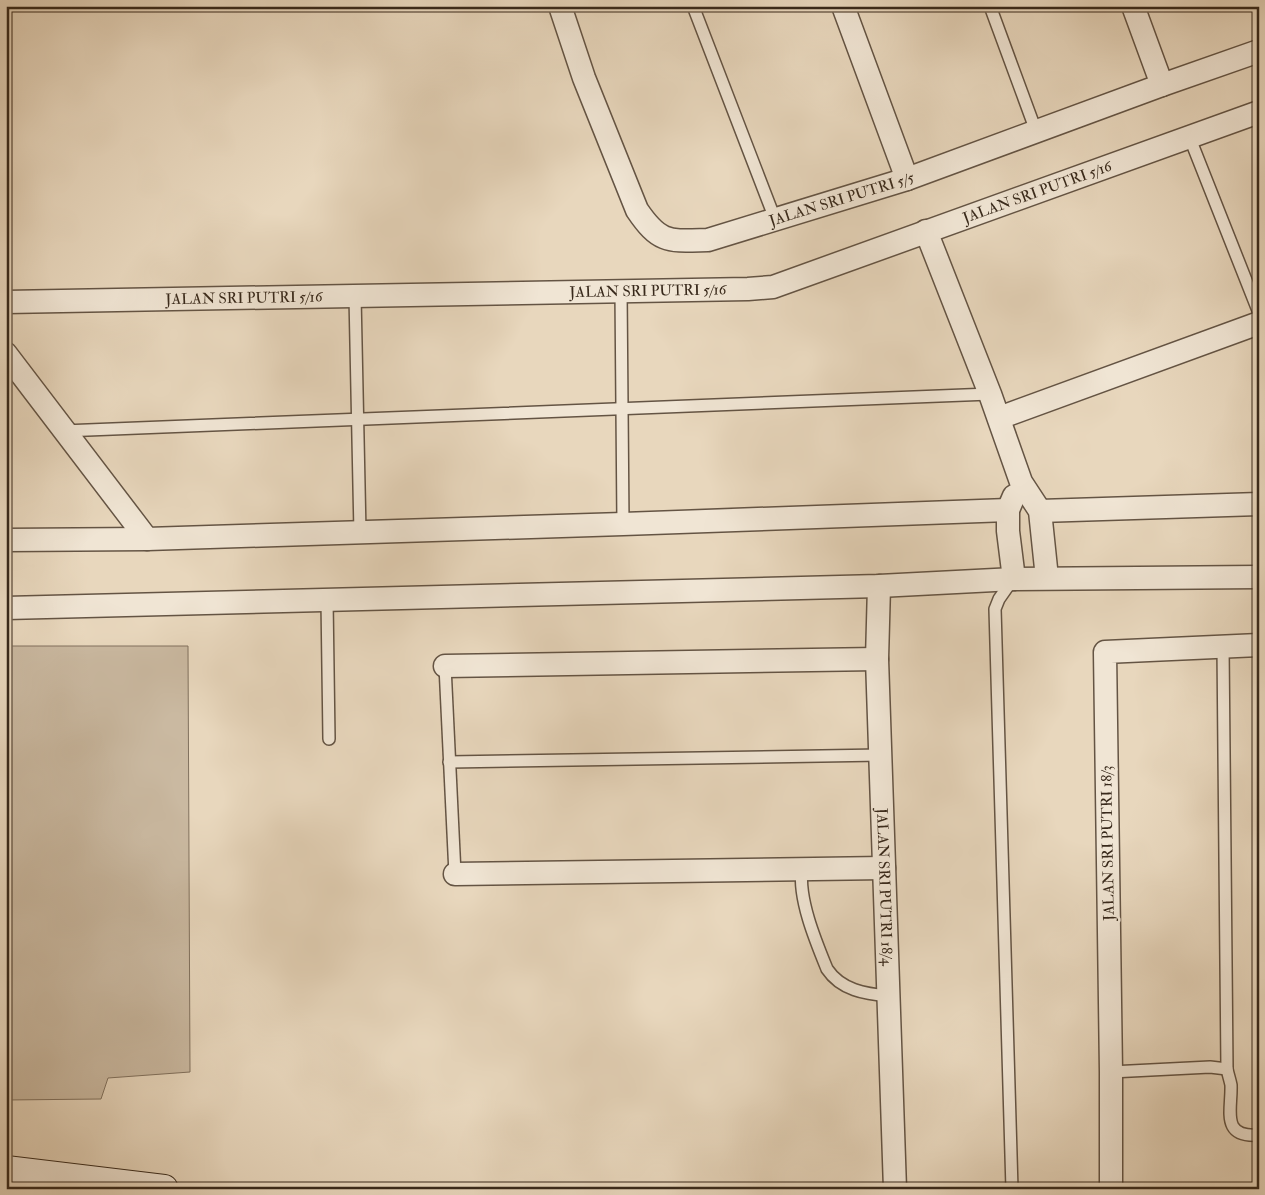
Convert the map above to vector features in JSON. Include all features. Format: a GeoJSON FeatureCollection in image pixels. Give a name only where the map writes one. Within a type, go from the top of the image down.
{"type":"FeatureCollection","features":[{"type":"Feature","properties":{"kind":"main road"},"geometry":{"type":"LineString","coordinates":[[6,1170],[164,1189]]}},
{"type":"Feature","properties":{"kind":"street","name":"JALAN SRI PUTRI 5/5"},"geometry":{"type":"LineString","coordinates":[[560,6],[588,86],[638,210],[648,226],[659,236],[679,241],[708,240],[907,179],[1259,51]]}},
{"type":"Feature","properties":{"kind":"street"},"geometry":{"type":"LineString","coordinates":[[843,6],[907,179]]}},
{"type":"Feature","properties":{"kind":"street"},"geometry":{"type":"LineString","coordinates":[[1133,6],[1162,85]]}},
{"type":"Feature","properties":{"kind":"street","name":"JALAN SRI PUTRI 5/16"},"geometry":{"type":"LineString","coordinates":[[6,302],[773,287],[1259,112]]}},
{"type":"Feature","properties":{"kind":"street"},"geometry":{"type":"LineString","coordinates":[[926,231],[990,394],[1021,482],[1040,511],[1047,578]]}},
{"type":"Feature","properties":{"kind":"street"},"geometry":{"type":"LineString","coordinates":[[999,418],[1259,323]]}},
{"type":"Feature","properties":{"kind":"street"},"geometry":{"type":"LineString","coordinates":[[6,354],[147,539]]}},
{"type":"Feature","properties":{"kind":"street"},"geometry":{"type":"LineString","coordinates":[[1014,578],[1008,531],[1008,510],[1021,482]]}},
{"type":"Feature","properties":{"kind":"street"},"geometry":{"type":"LineString","coordinates":[[1040,511],[1259,504]]}},
{"type":"Feature","properties":{"kind":"street"},"geometry":{"type":"LineString","coordinates":[[8,538],[147,539],[1008,510]]}},
{"type":"Feature","properties":{"kind":"street"},"geometry":{"type":"LineString","coordinates":[[6,608],[879,586],[1014,578],[1259,577]]}},
{"type":"Feature","properties":{"kind":"street","name":"JALAN SRI PUTRI 18/4"},"geometry":{"type":"LineString","coordinates":[[879,586],[877,660],[895,1189]]}},
{"type":"Feature","properties":{"kind":"street","name":"JALAN SRI PUTRI 18/3"},"geometry":{"type":"LineString","coordinates":[[1111,1189],[1105,652],[1259,645]]}},
{"type":"Feature","properties":{"kind":"street"},"geometry":{"type":"LineString","coordinates":[[444,666],[877,660]]}},
{"type":"Feature","properties":{"kind":"street"},"geometry":{"type":"LineString","coordinates":[[455,874],[884,868]]}},
{"type":"Feature","properties":{"kind":"lane"},"geometry":{"type":"LineString","coordinates":[[693,6],[775,219]]}},
{"type":"Feature","properties":{"kind":"lane"},"geometry":{"type":"LineString","coordinates":[[990,6],[1036,131]]}},
{"type":"Feature","properties":{"kind":"lane"},"geometry":{"type":"LineString","coordinates":[[1189,136],[1259,313]]}},
{"type":"Feature","properties":{"kind":"lane"},"geometry":{"type":"LineString","coordinates":[[621,291],[623,524]]}},
{"type":"Feature","properties":{"kind":"lane"},"geometry":{"type":"LineString","coordinates":[[355,296],[360,533]]}},
{"type":"Feature","properties":{"kind":"lane"},"geometry":{"type":"LineString","coordinates":[[63,431],[990,394]]}},
{"type":"Feature","properties":{"kind":"lane"},"geometry":{"type":"LineString","coordinates":[[1012,1189],[995,610],[998,599],[1014,578]]}},
{"type":"Feature","properties":{"kind":"lane"},"geometry":{"type":"LineString","coordinates":[[326,600],[329,739]]}},
{"type":"Feature","properties":{"kind":"lane"},"geometry":{"type":"LineString","coordinates":[[1223,646],[1226,1069],[1231,1084],[1229,1114],[1235,1129],[1245,1136],[1259,1135]]}},
{"type":"Feature","properties":{"kind":"lane"},"geometry":{"type":"LineString","coordinates":[[444,666],[455,874]]}},
{"type":"Feature","properties":{"kind":"lane"},"geometry":{"type":"LineString","coordinates":[[449,762],[881,755]]}},
{"type":"Feature","properties":{"kind":"lane"},"geometry":{"type":"LineString","coordinates":[[802,870],[802,890],[816,941],[830,974],[852,989],[867,994],[889,996]]}},
{"type":"Feature","properties":{"kind":"lane"},"geometry":{"type":"LineString","coordinates":[[1111,1072],[1210,1067],[1226,1069]]}},
{"type":"Feature","properties":{"kind":"shaded area"},"geometry":{"type":"Polygon","coordinates":[[[6,646],[188,646],[190,1072],[108,1078],[101,1099],[6,1100],[6,646]]]}}]}
